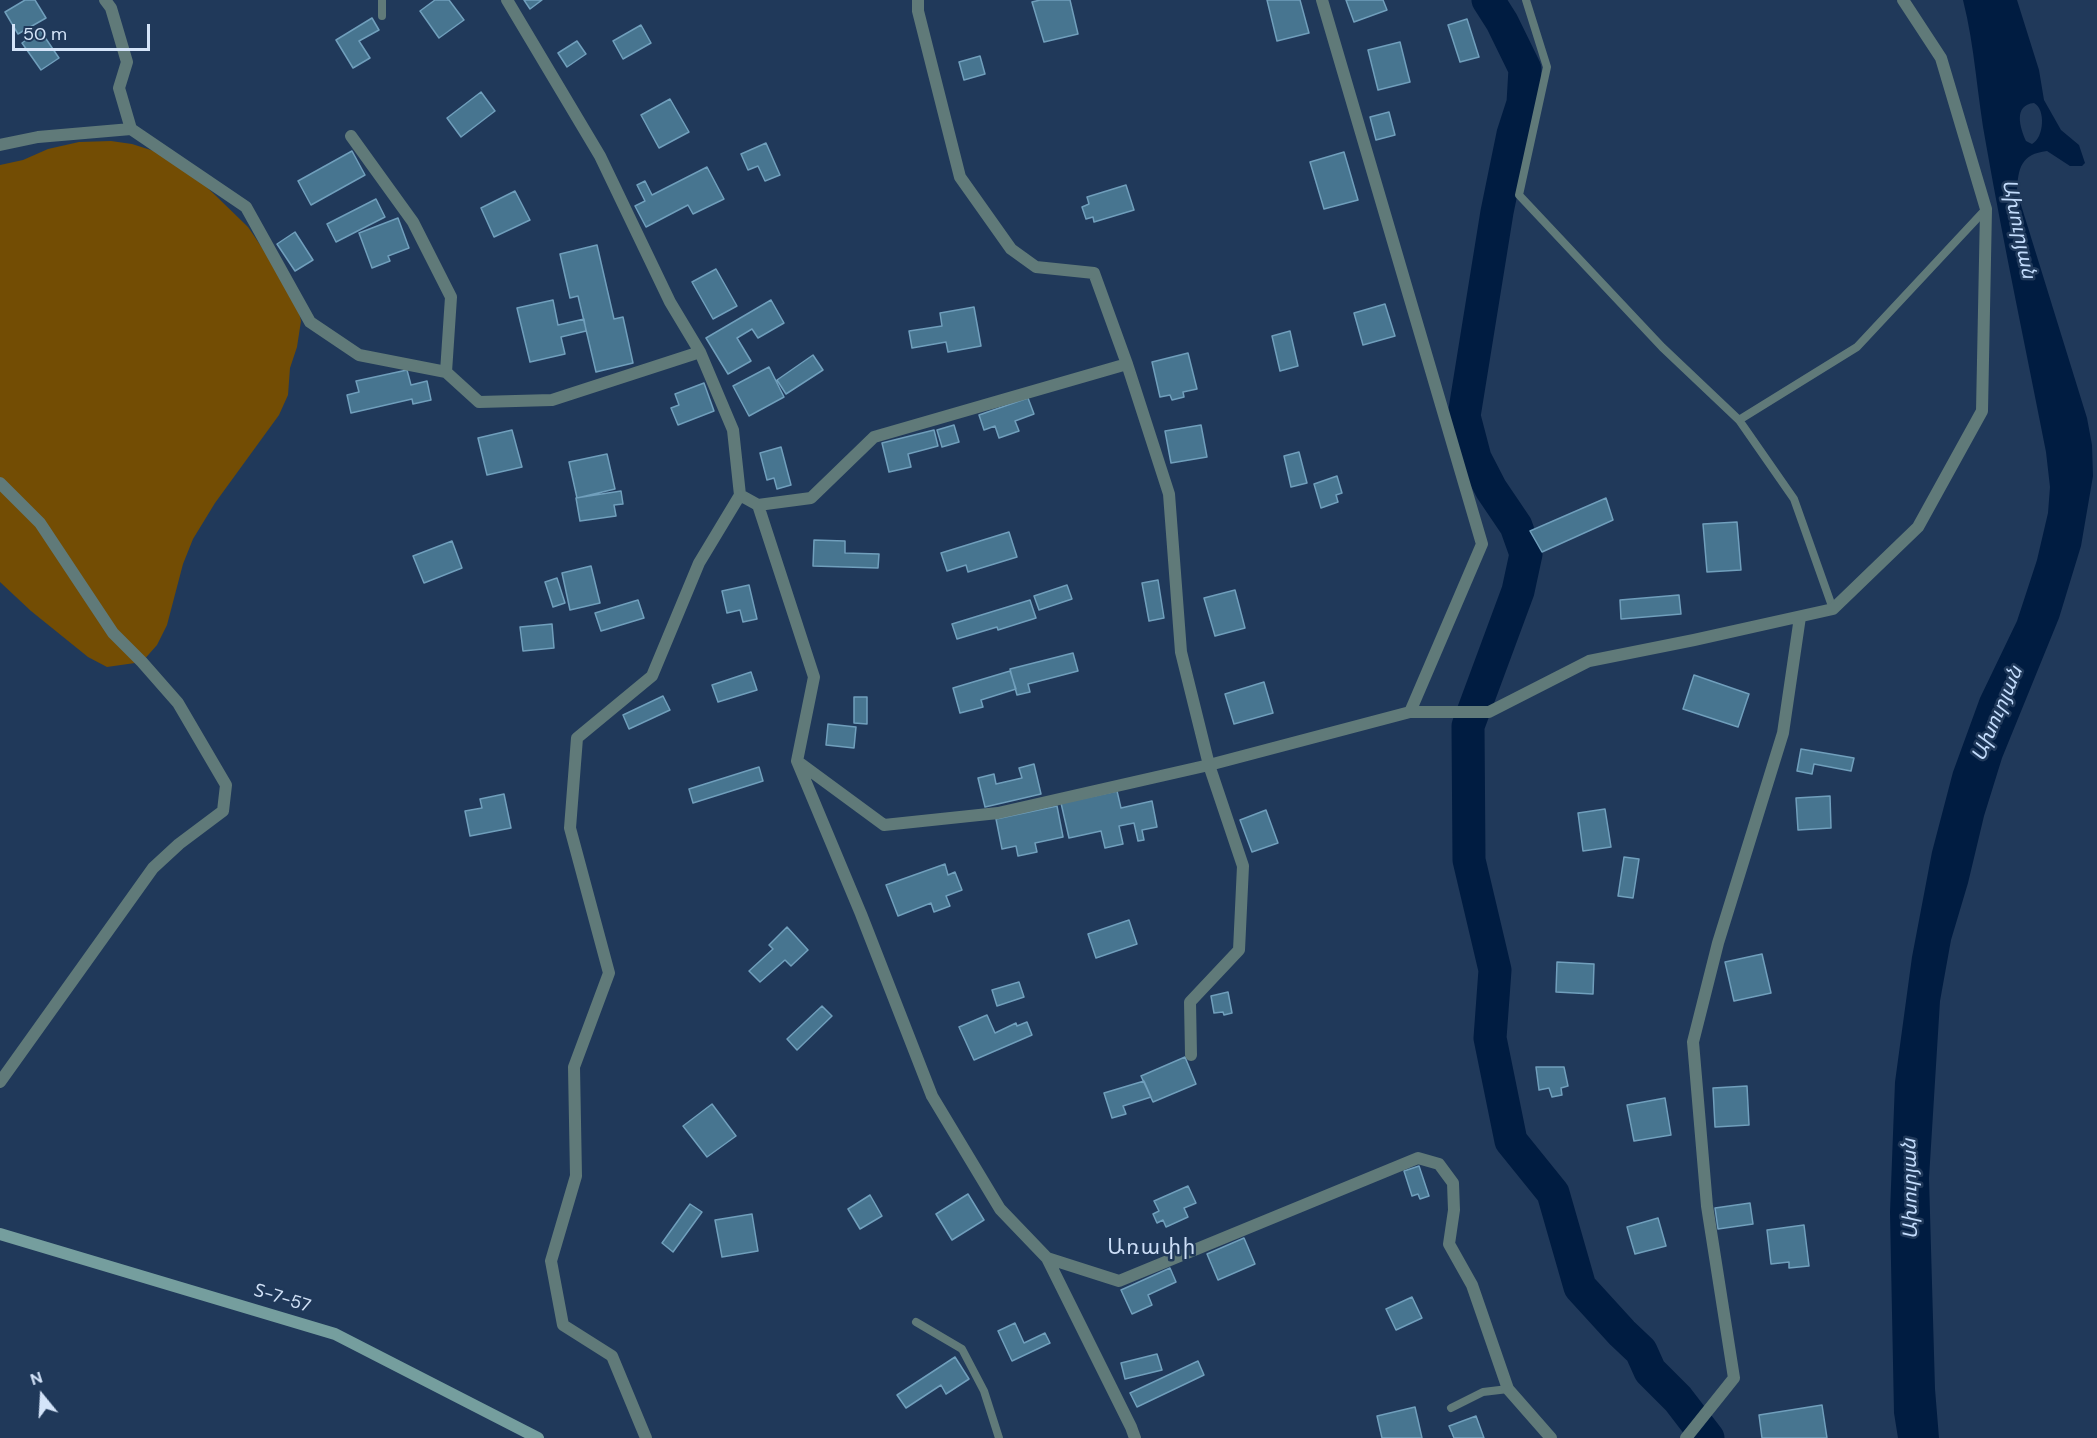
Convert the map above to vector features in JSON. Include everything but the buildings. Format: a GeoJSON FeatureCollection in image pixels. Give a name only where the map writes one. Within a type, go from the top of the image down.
{"type":"FeatureCollection","features":[{"type":"Feature","properties":{"kind":"street"},"geometry":{"type":"LineString","coordinates":[[105,0],[111,8],[127,62],[119,88],[131,129]]}},
{"type":"Feature","properties":{"kind":"street"},"geometry":{"type":"LineString","coordinates":[[507,0],[600,156],[669,302],[700,352],[733,430],[740,495],[699,563],[652,676],[577,738],[570,828],[609,973],[574,1067],[576,1176],[551,1261],[563,1325],[612,1356],[646,1438]]}},
{"type":"Feature","properties":{"kind":"street"},"geometry":{"type":"LineString","coordinates":[[918,0],[918,11],[960,177],[1011,249],[1036,267],[1094,273],[1127,364],[1169,494],[1181,652],[1209,765],[1243,866],[1239,950],[1190,1002],[1191,1056]]}},
{"type":"Feature","properties":{"kind":"street"},"geometry":{"type":"LineString","coordinates":[[1322,0],[1482,544],[1410,712]]}},
{"type":"Feature","properties":{"kind":"street"},"geometry":{"type":"LineString","coordinates":[[797,761],[884,825],[998,813],[1209,765],[1410,712],[1489,712],[1589,661],[1833,609],[1918,527],[1982,411],[1986,209],[1941,58],[1903,0]]}},
{"type":"Feature","properties":{"kind":"street"},"geometry":{"type":"LineString","coordinates":[[0,145],[38,137],[131,129],[246,207],[310,322],[358,355],[446,372],[479,402],[552,400],[700,352]]}},
{"type":"Feature","properties":{"kind":"street"},"geometry":{"type":"LineString","coordinates":[[351,136],[413,222],[451,297],[446,372]]}},
{"type":"Feature","properties":{"kind":"street"},"geometry":{"type":"LineString","coordinates":[[740,495],[758,505],[811,498],[874,437],[1127,364]]}},
{"type":"Feature","properties":{"kind":"street"},"geometry":{"type":"LineString","coordinates":[[0,483],[40,523],[113,633],[142,662],[178,704],[226,785],[223,812],[179,844],[153,868],[0,1082]]}},
{"type":"Feature","properties":{"kind":"street"},"geometry":{"type":"LineString","coordinates":[[758,505],[814,677],[797,761],[861,914],[932,1096],[1000,1209],[1047,1258],[1135,1438]]}},
{"type":"Feature","properties":{"kind":"street"},"geometry":{"type":"LineString","coordinates":[[1686,1438],[1734,1378],[1707,1206],[1693,1042],[1718,943],[1783,733],[1800,617]]}},
{"type":"Feature","properties":{"kind":"street"},"geometry":{"type":"LineString","coordinates":[[1047,1258],[1119,1281],[1418,1158],[1439,1164],[1453,1183],[1454,1210],[1449,1244],[1472,1285],[1508,1389],[1551,1438]]}},
{"type":"Feature","properties":{"kind":"street","name":"Տ-7-57"},"geometry":{"type":"LineString","coordinates":[[0,1234],[335,1334],[538,1438]]}},
{"type":"Feature","properties":{"kind":"lane"},"geometry":{"type":"LineString","coordinates":[[382,0],[382,16]]}},
{"type":"Feature","properties":{"kind":"lane"},"geometry":{"type":"LineString","coordinates":[[1526,0],[1547,67],[1520,195],[1662,346],[1739,420],[1794,499],[1833,609]]}},
{"type":"Feature","properties":{"kind":"lane"},"geometry":{"type":"LineString","coordinates":[[1739,420],[1857,347],[1986,209]]}},
{"type":"Feature","properties":{"kind":"lane"},"geometry":{"type":"LineString","coordinates":[[916,1322],[962,1348],[984,1391],[999,1438]]}},
{"type":"Feature","properties":{"kind":"lane"},"geometry":{"type":"LineString","coordinates":[[1451,1408],[1482,1392],[1508,1389]]}},
{"type":"Feature","properties":{"kind":"shaded area"},"geometry":{"type":"Polygon","coordinates":[[[111,141],[132,144],[157,152],[183,165],[214,194],[248,227],[295,296],[301,321],[297,347],[290,368],[288,395],[279,415],[215,503],[193,539],[183,564],[167,625],[157,645],[142,662],[107,667],[88,657],[31,611],[0,582],[0,165],[23,160],[48,149],[79,142],[111,141]]]}},
{"type":"Feature","properties":{"kind":"water","name":"Ախուրյան"},"geometry":{"type":"Polygon","coordinates":[[[1963,0],[2017,0],[2039,70],[2044,100],[2061,130],[2079,145],[2085,163],[2082,166],[2070,166],[2047,151],[2031,155],[2020,169],[2017,192],[2087,418],[2092,445],[2093,476],[2081,546],[2059,618],[2002,758],[1951,940],[1940,1001],[1929,1178],[1935,1389],[1939,1438],[1898,1438],[1894,1413],[1890,1212],[1895,1082],[1912,957],[1932,852],[1953,772],[1980,698],[2017,621],[2037,560],[2048,513],[2050,487],[2046,452],[1986,144],[1963,0]],[[2034,103],[2027,105],[2023,108],[2020,118],[2026,141],[2032,144],[2039,136],[2042,124],[2038,106],[2034,103]]]}},
{"type":"Feature","properties":{"kind":"waterway"},"geometry":{"type":"LineString","coordinates":[[1488,0],[1502,22],[1525,69],[1523,103],[1513,134],[1497,212],[1464,416],[1475,458],[1491,489],[1516,526],[1526,554],[1518,591],[1468,726],[1469,860],[1495,970],[1490,1038],[1511,1141],[1553,1193],[1580,1287],[1641,1351],[1650,1371],[1678,1399],[1708,1438]]}},
{"type":"Feature","properties":{"kind":"district","name":"Առափի"},"geometry":{"type":"Point","coordinates":[1152,1248]}}]}
